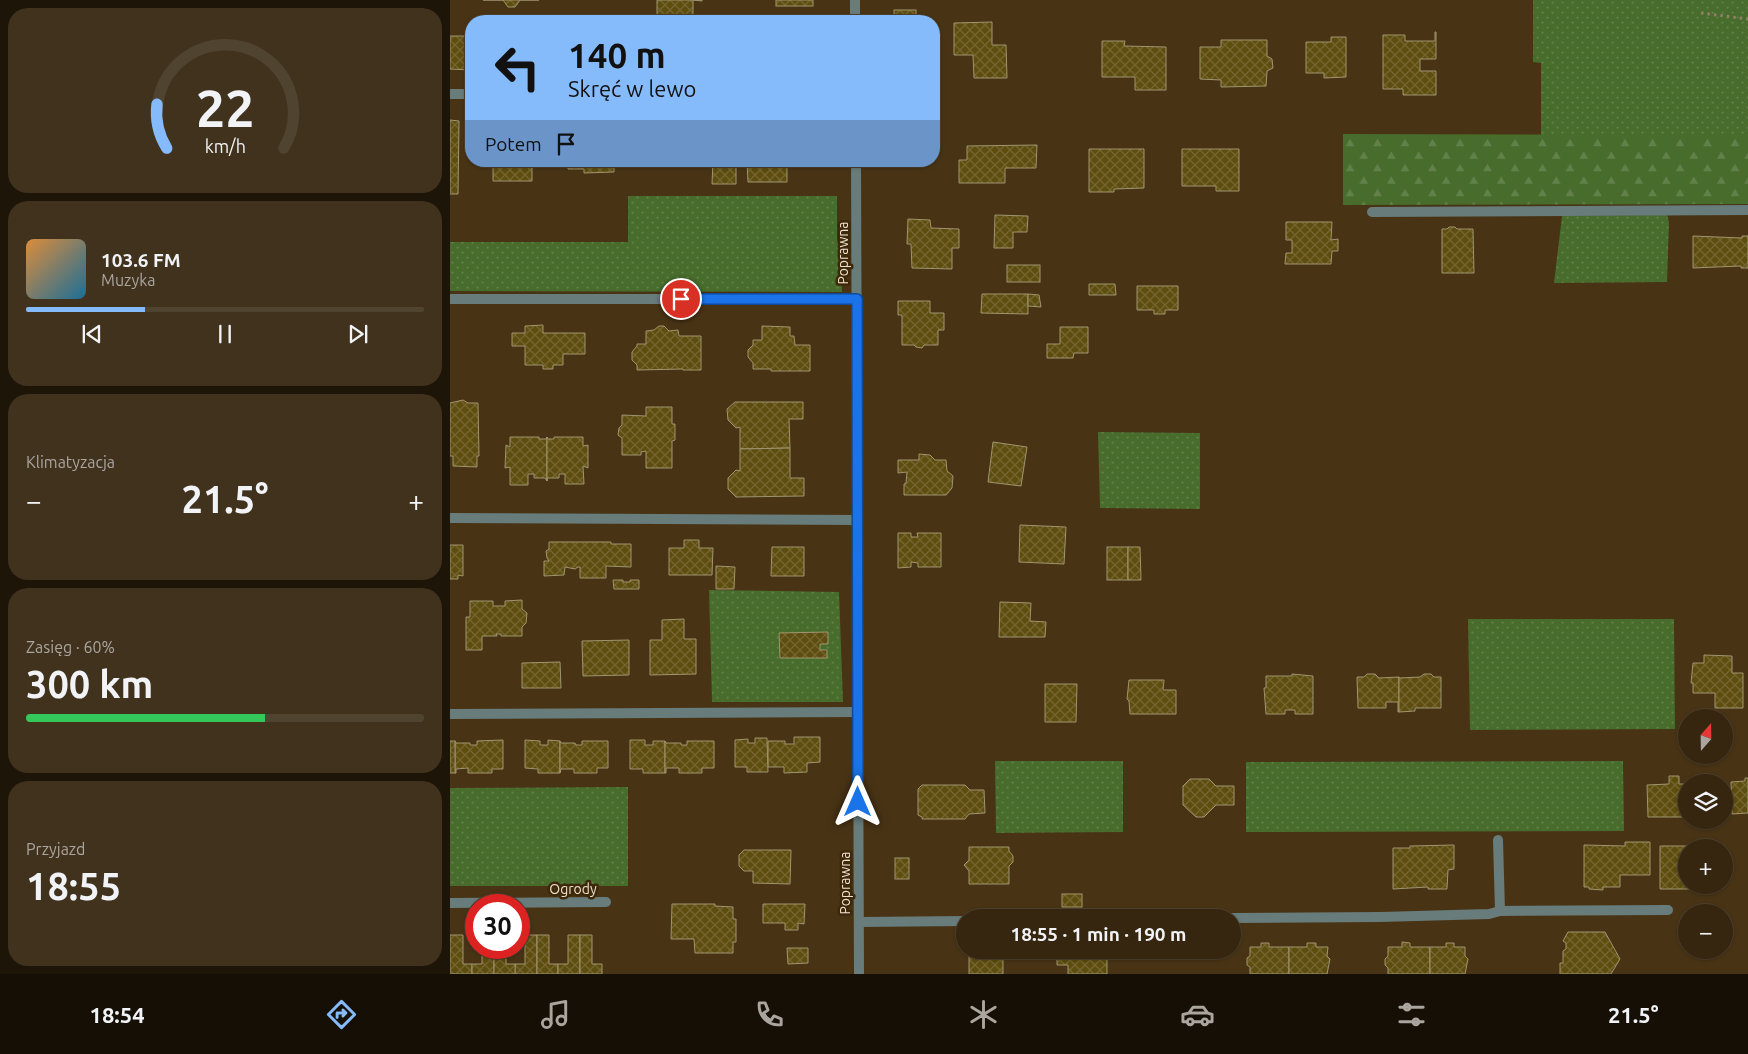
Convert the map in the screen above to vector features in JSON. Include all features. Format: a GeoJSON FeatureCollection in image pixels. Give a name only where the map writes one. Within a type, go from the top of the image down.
{"type":"FeatureCollection","features":[{"type":"Feature","properties":{"kind":"street"},"geometry":{"type":"LineString","coordinates":[[855,0],[855,15]]}},
{"type":"Feature","properties":{"kind":"street"},"geometry":{"type":"LineString","coordinates":[[450,94],[465,94]]}},
{"type":"Feature","properties":{"kind":"street","name":"Poprawna"},"geometry":{"type":"LineString","coordinates":[[856,167],[859,974]]}},
{"type":"Feature","properties":{"kind":"street"},"geometry":{"type":"LineString","coordinates":[[1372,212],[1748,210]]}},
{"type":"Feature","properties":{"kind":"street"},"geometry":{"type":"LineString","coordinates":[[450,299],[857,299]]}},
{"type":"Feature","properties":{"kind":"street"},"geometry":{"type":"LineString","coordinates":[[450,518],[858,520]]}},
{"type":"Feature","properties":{"kind":"street"},"geometry":{"type":"LineString","coordinates":[[450,714],[858,712]]}},
{"type":"Feature","properties":{"kind":"street"},"geometry":{"type":"LineString","coordinates":[[1498,840],[1500,911]]}},
{"type":"Feature","properties":{"kind":"street","name":"Ogrody"},"geometry":{"type":"LineString","coordinates":[[450,903],[606,902]]}},
{"type":"Feature","properties":{"kind":"street"},"geometry":{"type":"LineString","coordinates":[[1241,918],[1380,917],[1489,914],[1500,911],[1668,910]]}},
{"type":"Feature","properties":{"kind":"street"},"geometry":{"type":"LineString","coordinates":[[859,922],[956,921]]}},
{"type":"Feature","properties":{"kind":"path"},"geometry":{"type":"LineString","coordinates":[[1701,13],[1748,19]]}},
{"type":"Feature","properties":{"kind":"green space"},"geometry":{"type":"Polygon","coordinates":[[[1533,0],[1748,0],[1748,135],[1541,135],[1541,63],[1533,62],[1533,0]]]}},
{"type":"Feature","properties":{"kind":"green space"},"geometry":{"type":"Polygon","coordinates":[[[1343,134],[1748,135],[1748,204],[1343,205],[1343,134]]]}},
{"type":"Feature","properties":{"kind":"green space"},"geometry":{"type":"Polygon","coordinates":[[[628,196],[837,196],[837,241],[840,242],[842,292],[450,291],[450,242],[628,242],[628,196]]]}},
{"type":"Feature","properties":{"kind":"green space"},"geometry":{"type":"Polygon","coordinates":[[[1667,215],[1669,222],[1667,282],[1554,283],[1562,216],[1667,215]]]}},
{"type":"Feature","properties":{"kind":"green space"},"geometry":{"type":"Polygon","coordinates":[[[1098,432],[1200,433],[1200,509],[1100,508],[1098,432]]]}},
{"type":"Feature","properties":{"kind":"green space"},"geometry":{"type":"Polygon","coordinates":[[[709,590],[839,592],[843,702],[712,702],[709,590]]]}},
{"type":"Feature","properties":{"kind":"green space"},"geometry":{"type":"Polygon","coordinates":[[[1468,619],[1674,619],[1675,729],[1470,730],[1468,619]]]}},
{"type":"Feature","properties":{"kind":"green space"},"geometry":{"type":"Polygon","coordinates":[[[995,761],[1123,761],[1123,832],[996,833],[995,761]]]}},
{"type":"Feature","properties":{"kind":"green space"},"geometry":{"type":"Polygon","coordinates":[[[1623,761],[1624,831],[1246,832],[1246,762],[1623,761]]]}},
{"type":"Feature","properties":{"kind":"green space"},"geometry":{"type":"Polygon","coordinates":[[[628,787],[628,886],[450,886],[450,788],[628,787]]]}},
{"type":"Feature","properties":{"kind":"building"},"geometry":{"type":"Polygon","coordinates":[[[503,0],[520,0],[515,7],[508,7],[503,0]]]}},
{"type":"Feature","properties":{"kind":"building"},"geometry":{"type":"Polygon","coordinates":[[[657,0],[693,0],[693,15],[657,15],[657,0]]]}},
{"type":"Feature","properties":{"kind":"building"},"geometry":{"type":"Polygon","coordinates":[[[776,0],[813,0],[813,6],[776,6],[776,0]]]}},
{"type":"Feature","properties":{"kind":"building"},"geometry":{"type":"Polygon","coordinates":[[[894,10],[916,10],[916,15],[894,15],[894,10]]]}},
{"type":"Feature","properties":{"kind":"building"},"geometry":{"type":"Polygon","coordinates":[[[992,22],[992,45],[1006,45],[1007,78],[974,78],[973,55],[954,55],[954,23],[992,22]]]}},
{"type":"Feature","properties":{"kind":"building"},"geometry":{"type":"Polygon","coordinates":[[[1435,32],[1436,59],[1420,59],[1420,71],[1436,71],[1436,95],[1403,95],[1403,89],[1383,89],[1383,35],[1405,35],[1405,41],[1435,41],[1435,32]]]}},
{"type":"Feature","properties":{"kind":"building"},"geometry":{"type":"Polygon","coordinates":[[[450,36],[465,36],[465,70],[450,69],[450,36]]]}},
{"type":"Feature","properties":{"kind":"building"},"geometry":{"type":"Polygon","coordinates":[[[1331,37],[1346,37],[1346,77],[1324,78],[1324,73],[1306,73],[1306,42],[1331,42],[1331,37]]]}},
{"type":"Feature","properties":{"kind":"building"},"geometry":{"type":"Polygon","coordinates":[[[1221,40],[1267,40],[1267,56],[1272,59],[1273,68],[1267,71],[1266,86],[1221,87],[1221,80],[1200,79],[1200,47],[1221,47],[1221,40]]]}},
{"type":"Feature","properties":{"kind":"building"},"geometry":{"type":"Polygon","coordinates":[[[1102,41],[1125,41],[1124,46],[1166,47],[1166,90],[1135,90],[1135,77],[1102,77],[1102,41]]]}},
{"type":"Feature","properties":{"kind":"building"},"geometry":{"type":"Polygon","coordinates":[[[450,120],[459,121],[458,194],[450,194],[450,120]]]}},
{"type":"Feature","properties":{"kind":"building"},"geometry":{"type":"Polygon","coordinates":[[[1037,145],[1036,168],[1005,168],[1005,183],[959,183],[959,160],[967,160],[967,146],[1037,145]]]}},
{"type":"Feature","properties":{"kind":"building"},"geometry":{"type":"Polygon","coordinates":[[[1089,149],[1144,149],[1144,188],[1114,189],[1114,192],[1089,192],[1089,149]]]}},
{"type":"Feature","properties":{"kind":"building"},"geometry":{"type":"Polygon","coordinates":[[[1182,149],[1239,149],[1239,191],[1216,191],[1216,186],[1182,186],[1182,149]]]}},
{"type":"Feature","properties":{"kind":"building"},"geometry":{"type":"Polygon","coordinates":[[[493,167],[532,167],[532,181],[493,181],[493,167]]]}},
{"type":"Feature","properties":{"kind":"building"},"geometry":{"type":"Polygon","coordinates":[[[568,167],[614,167],[614,172],[584,173],[584,169],[568,169],[568,167]]]}},
{"type":"Feature","properties":{"kind":"building"},"geometry":{"type":"Polygon","coordinates":[[[713,167],[736,167],[736,184],[712,184],[713,167]]]}},
{"type":"Feature","properties":{"kind":"building"},"geometry":{"type":"Polygon","coordinates":[[[747,167],[787,167],[787,182],[748,182],[747,167]]]}},
{"type":"Feature","properties":{"kind":"building"},"geometry":{"type":"Polygon","coordinates":[[[995,215],[1028,216],[1027,232],[1013,232],[1013,248],[994,248],[995,215]]]}},
{"type":"Feature","properties":{"kind":"building"},"geometry":{"type":"Polygon","coordinates":[[[908,219],[930,220],[931,228],[959,229],[959,248],[952,248],[952,269],[912,268],[911,244],[907,244],[908,219]]]}},
{"type":"Feature","properties":{"kind":"building"},"geometry":{"type":"Polygon","coordinates":[[[1286,222],[1332,222],[1331,240],[1338,239],[1338,251],[1332,251],[1331,264],[1285,264],[1286,253],[1292,253],[1292,240],[1286,240],[1286,222]]]}},
{"type":"Feature","properties":{"kind":"building"},"geometry":{"type":"Polygon","coordinates":[[[1449,227],[1473,229],[1474,273],[1442,273],[1442,229],[1449,227]]]}},
{"type":"Feature","properties":{"kind":"building"},"geometry":{"type":"Polygon","coordinates":[[[1693,236],[1742,238],[1742,236],[1748,236],[1748,268],[1741,268],[1741,266],[1693,268],[1693,236]]]}},
{"type":"Feature","properties":{"kind":"building"},"geometry":{"type":"Polygon","coordinates":[[[1007,265],[1040,265],[1040,282],[1007,282],[1007,265]]]}},
{"type":"Feature","properties":{"kind":"building"},"geometry":{"type":"Polygon","coordinates":[[[1089,284],[1115,284],[1116,295],[1089,295],[1089,284]]]}},
{"type":"Feature","properties":{"kind":"building"},"geometry":{"type":"Polygon","coordinates":[[[1137,286],[1178,286],[1178,310],[1165,310],[1165,314],[1154,314],[1154,310],[1137,310],[1137,286]]]}},
{"type":"Feature","properties":{"kind":"building"},"geometry":{"type":"Polygon","coordinates":[[[982,294],[1028,294],[1028,314],[981,313],[982,294]]]}},
{"type":"Feature","properties":{"kind":"building"},"geometry":{"type":"Polygon","coordinates":[[[1028,294],[1039,295],[1041,307],[1028,306],[1028,294]]]}},
{"type":"Feature","properties":{"kind":"building"},"geometry":{"type":"Polygon","coordinates":[[[898,301],[930,301],[930,313],[944,313],[944,330],[938,330],[938,345],[924,345],[922,348],[914,345],[902,345],[902,315],[898,315],[898,301]]]}},
{"type":"Feature","properties":{"kind":"building"},"geometry":{"type":"Polygon","coordinates":[[[543,325],[543,333],[585,333],[585,354],[563,354],[563,365],[553,365],[553,369],[543,369],[543,365],[525,365],[525,346],[512,346],[512,333],[525,333],[525,326],[543,325]]]}},
{"type":"Feature","properties":{"kind":"building"},"geometry":{"type":"Polygon","coordinates":[[[659,326],[664,326],[669,331],[678,330],[679,336],[701,336],[701,370],[637,370],[637,365],[632,360],[632,352],[637,344],[646,344],[646,331],[654,330],[659,326]]]}},
{"type":"Feature","properties":{"kind":"building"},"geometry":{"type":"Polygon","coordinates":[[[762,326],[790,327],[790,336],[794,336],[795,345],[810,345],[810,371],[753,369],[753,363],[748,357],[748,350],[753,345],[753,340],[762,340],[762,326]]]}},
{"type":"Feature","properties":{"kind":"building"},"geometry":{"type":"Polygon","coordinates":[[[1060,327],[1088,327],[1088,353],[1074,353],[1073,358],[1047,358],[1047,344],[1060,344],[1060,327]]]}},
{"type":"Feature","properties":{"kind":"building"},"geometry":{"type":"Polygon","coordinates":[[[463,400],[468,403],[478,403],[479,456],[477,456],[477,467],[453,466],[453,456],[450,456],[450,403],[463,400]]]}},
{"type":"Feature","properties":{"kind":"building"},"geometry":{"type":"Polygon","coordinates":[[[735,402],[803,402],[803,419],[789,419],[790,448],[740,449],[740,427],[736,428],[728,420],[727,409],[735,402]]]}},
{"type":"Feature","properties":{"kind":"building"},"geometry":{"type":"Polygon","coordinates":[[[646,407],[672,407],[672,424],[675,424],[675,440],[672,441],[672,468],[646,468],[646,451],[641,452],[641,455],[622,455],[622,438],[618,435],[619,428],[622,425],[622,415],[646,416],[646,407]]]}},
{"type":"Feature","properties":{"kind":"building"},"geometry":{"type":"Polygon","coordinates":[[[510,437],[539,437],[539,439],[546,439],[547,437],[547,481],[545,478],[534,478],[534,474],[528,474],[528,485],[510,485],[510,467],[505,468],[506,445],[510,447],[510,437]]]}},
{"type":"Feature","properties":{"kind":"building"},"geometry":{"type":"Polygon","coordinates":[[[547,437],[548,439],[554,439],[554,437],[583,437],[583,446],[588,445],[588,468],[583,466],[584,484],[565,484],[565,474],[559,474],[559,478],[547,478],[547,437]]]}},
{"type":"Feature","properties":{"kind":"building"},"geometry":{"type":"Polygon","coordinates":[[[993,442],[1027,447],[1021,486],[988,482],[993,442]]]}},
{"type":"Feature","properties":{"kind":"building"},"geometry":{"type":"Polygon","coordinates":[[[790,448],[790,478],[804,478],[804,496],[736,497],[728,489],[728,478],[736,470],[740,471],[740,449],[790,448]]]}},
{"type":"Feature","properties":{"kind":"building"},"geometry":{"type":"Polygon","coordinates":[[[919,454],[930,455],[935,460],[946,460],[947,471],[953,476],[952,488],[946,495],[904,495],[907,472],[898,473],[898,460],[919,460],[919,454]]]}},
{"type":"Feature","properties":{"kind":"building"},"geometry":{"type":"Polygon","coordinates":[[[1020,525],[1066,527],[1064,564],[1019,562],[1020,525]]]}},
{"type":"Feature","properties":{"kind":"building"},"geometry":{"type":"Polygon","coordinates":[[[898,533],[911,533],[911,537],[918,537],[917,533],[941,533],[941,567],[918,567],[918,563],[911,562],[911,567],[898,568],[898,533]]]}},
{"type":"Feature","properties":{"kind":"building"},"geometry":{"type":"Polygon","coordinates":[[[684,540],[699,540],[699,548],[713,548],[712,575],[669,575],[669,548],[684,548],[684,540]]]}},
{"type":"Feature","properties":{"kind":"building"},"geometry":{"type":"Polygon","coordinates":[[[549,542],[611,542],[611,544],[631,544],[631,567],[606,566],[606,578],[580,578],[580,567],[575,569],[565,567],[564,575],[544,576],[544,561],[549,561],[546,551],[549,549],[549,542]]]}},
{"type":"Feature","properties":{"kind":"building"},"geometry":{"type":"Polygon","coordinates":[[[450,545],[463,545],[463,576],[458,575],[458,579],[450,579],[450,545]]]}},
{"type":"Feature","properties":{"kind":"building"},"geometry":{"type":"Polygon","coordinates":[[[772,547],[804,547],[804,576],[771,576],[772,547]]]}},
{"type":"Feature","properties":{"kind":"building"},"geometry":{"type":"Polygon","coordinates":[[[1107,547],[1128,547],[1128,580],[1107,580],[1107,547]]]}},
{"type":"Feature","properties":{"kind":"building"},"geometry":{"type":"Polygon","coordinates":[[[1128,547],[1140,547],[1141,580],[1128,580],[1128,547]]]}},
{"type":"Feature","properties":{"kind":"building"},"geometry":{"type":"Polygon","coordinates":[[[716,566],[735,567],[734,589],[716,589],[716,566]]]}},
{"type":"Feature","properties":{"kind":"building"},"geometry":{"type":"Polygon","coordinates":[[[613,580],[630,582],[630,580],[639,580],[639,589],[614,589],[613,580]]]}},
{"type":"Feature","properties":{"kind":"building"},"geometry":{"type":"Polygon","coordinates":[[[522,600],[522,609],[527,613],[526,623],[522,627],[522,636],[501,636],[501,634],[496,634],[497,636],[482,636],[482,650],[466,650],[466,617],[470,617],[470,601],[493,601],[493,606],[505,606],[505,601],[522,600]]]}},
{"type":"Feature","properties":{"kind":"building"},"geometry":{"type":"Polygon","coordinates":[[[1000,602],[1031,603],[1030,621],[1046,622],[1045,637],[999,637],[1000,602]]]}},
{"type":"Feature","properties":{"kind":"building"},"geometry":{"type":"Polygon","coordinates":[[[684,619],[684,639],[696,639],[696,674],[650,675],[650,640],[662,640],[662,620],[684,619]]]}},
{"type":"Feature","properties":{"kind":"building"},"geometry":{"type":"Polygon","coordinates":[[[828,632],[828,644],[820,644],[820,650],[827,650],[827,658],[780,658],[779,633],[828,632]]]}},
{"type":"Feature","properties":{"kind":"building"},"geometry":{"type":"Polygon","coordinates":[[[629,640],[629,675],[583,676],[582,641],[629,640]]]}},
{"type":"Feature","properties":{"kind":"building"},"geometry":{"type":"Polygon","coordinates":[[[1704,655],[1732,656],[1732,673],[1743,673],[1743,708],[1715,708],[1715,693],[1693,693],[1693,683],[1691,683],[1693,663],[1704,663],[1704,655]]]}},
{"type":"Feature","properties":{"kind":"building"},"geometry":{"type":"Polygon","coordinates":[[[560,662],[561,688],[522,688],[522,663],[560,662]]]}},
{"type":"Feature","properties":{"kind":"building"},"geometry":{"type":"Polygon","coordinates":[[[1292,674],[1313,676],[1313,714],[1295,714],[1295,710],[1285,710],[1285,714],[1266,714],[1264,688],[1266,688],[1266,676],[1292,676],[1292,674]]]}},
{"type":"Feature","properties":{"kind":"building"},"geometry":{"type":"Polygon","coordinates":[[[1367,674],[1375,674],[1379,678],[1399,677],[1399,712],[1398,702],[1386,702],[1386,708],[1358,708],[1357,677],[1364,677],[1367,674]]]}},
{"type":"Feature","properties":{"kind":"building"},"geometry":{"type":"Polygon","coordinates":[[[1424,674],[1441,677],[1441,708],[1415,708],[1415,711],[1399,712],[1399,677],[1420,677],[1424,674]]]}},
{"type":"Feature","properties":{"kind":"building"},"geometry":{"type":"Polygon","coordinates":[[[1129,680],[1164,680],[1163,690],[1176,690],[1176,714],[1130,714],[1129,701],[1127,699],[1129,680]]]}},
{"type":"Feature","properties":{"kind":"building"},"geometry":{"type":"Polygon","coordinates":[[[1045,684],[1077,684],[1076,722],[1045,722],[1045,684]]]}},
{"type":"Feature","properties":{"kind":"building"},"geometry":{"type":"Polygon","coordinates":[[[794,737],[820,737],[820,762],[807,763],[807,772],[784,773],[784,767],[768,767],[768,741],[785,741],[785,744],[794,744],[794,737]]]}},
{"type":"Feature","properties":{"kind":"building"},"geometry":{"type":"Polygon","coordinates":[[[755,738],[767,738],[768,772],[747,772],[747,767],[735,767],[735,740],[748,739],[748,743],[755,743],[755,738]]]}},
{"type":"Feature","properties":{"kind":"building"},"geometry":{"type":"Polygon","coordinates":[[[503,740],[503,769],[492,769],[492,773],[468,773],[468,768],[456,769],[455,773],[455,741],[456,743],[477,745],[477,741],[503,740]]]}},
{"type":"Feature","properties":{"kind":"building"},"geometry":{"type":"Polygon","coordinates":[[[525,740],[540,741],[540,745],[548,745],[548,740],[560,741],[560,773],[538,773],[538,769],[525,768],[525,740]]]}},
{"type":"Feature","properties":{"kind":"building"},"geometry":{"type":"Polygon","coordinates":[[[630,740],[645,740],[645,745],[653,745],[653,741],[665,741],[665,773],[643,773],[643,769],[630,769],[630,740]]]}},
{"type":"Feature","properties":{"kind":"building"},"geometry":{"type":"Polygon","coordinates":[[[450,741],[455,741],[455,773],[450,773],[450,741]]]}},
{"type":"Feature","properties":{"kind":"building"},"geometry":{"type":"Polygon","coordinates":[[[560,741],[561,743],[582,745],[582,741],[608,741],[608,768],[597,768],[597,773],[574,773],[574,769],[561,769],[560,773],[560,741]]]}},
{"type":"Feature","properties":{"kind":"building"},"geometry":{"type":"Polygon","coordinates":[[[665,741],[666,743],[687,745],[687,741],[714,741],[714,768],[702,768],[702,773],[679,773],[679,768],[666,768],[665,773],[665,741]]]}},
{"type":"Feature","properties":{"kind":"building"},"geometry":{"type":"Polygon","coordinates":[[[1669,776],[1678,776],[1678,817],[1648,817],[1647,785],[1669,784],[1669,776]]]}},
{"type":"Feature","properties":{"kind":"building"},"geometry":{"type":"Polygon","coordinates":[[[1745,778],[1748,778],[1748,813],[1733,814],[1733,782],[1745,781],[1745,778]]]}},
{"type":"Feature","properties":{"kind":"building"},"geometry":{"type":"Polygon","coordinates":[[[1190,779],[1209,779],[1216,786],[1234,786],[1234,805],[1216,805],[1204,817],[1196,817],[1183,805],[1183,786],[1190,779]]]}},
{"type":"Feature","properties":{"kind":"building"},"geometry":{"type":"Polygon","coordinates":[[[922,785],[965,785],[970,790],[984,790],[985,813],[969,814],[965,819],[922,819],[918,815],[918,789],[922,785]]]}},
{"type":"Feature","properties":{"kind":"building"},"geometry":{"type":"Polygon","coordinates":[[[1625,842],[1650,842],[1650,875],[1620,875],[1620,887],[1603,887],[1603,890],[1584,887],[1584,845],[1625,846],[1625,842]]]}},
{"type":"Feature","properties":{"kind":"building"},"geometry":{"type":"Polygon","coordinates":[[[1454,845],[1454,869],[1448,870],[1447,889],[1428,889],[1428,887],[1393,889],[1393,848],[1454,845]]]}},
{"type":"Feature","properties":{"kind":"building"},"geometry":{"type":"Polygon","coordinates":[[[1660,846],[1678,846],[1678,889],[1660,889],[1660,846]]]}},
{"type":"Feature","properties":{"kind":"building"},"geometry":{"type":"Polygon","coordinates":[[[969,847],[1009,847],[1009,851],[1013,856],[1013,862],[1009,866],[1009,884],[969,884],[969,871],[964,865],[969,860],[969,847]]]}},
{"type":"Feature","properties":{"kind":"building"},"geometry":{"type":"Polygon","coordinates":[[[744,850],[791,850],[790,884],[753,883],[753,871],[744,871],[739,866],[739,855],[744,850]]]}},
{"type":"Feature","properties":{"kind":"building"},"geometry":{"type":"Polygon","coordinates":[[[895,858],[909,858],[909,879],[895,879],[895,858]]]}},
{"type":"Feature","properties":{"kind":"building"},"geometry":{"type":"Polygon","coordinates":[[[1062,894],[1082,894],[1082,907],[1062,907],[1062,894]]]}},
{"type":"Feature","properties":{"kind":"building"},"geometry":{"type":"Polygon","coordinates":[[[672,904],[715,904],[715,906],[733,907],[733,919],[736,919],[736,942],[733,942],[733,953],[695,953],[694,939],[671,939],[672,904]]]}},
{"type":"Feature","properties":{"kind":"building"},"geometry":{"type":"Polygon","coordinates":[[[763,904],[805,904],[804,924],[798,923],[798,930],[785,930],[785,923],[763,923],[763,904]]]}},
{"type":"Feature","properties":{"kind":"building"},"geometry":{"type":"Polygon","coordinates":[[[1568,932],[1605,932],[1620,959],[1611,974],[1560,974],[1560,963],[1563,963],[1563,951],[1566,949],[1566,943],[1563,941],[1568,932]]]}},
{"type":"Feature","properties":{"kind":"building"},"geometry":{"type":"Polygon","coordinates":[[[450,935],[463,935],[463,964],[472,964],[472,974],[450,974],[450,935]]]}},
{"type":"Feature","properties":{"kind":"building"},"geometry":{"type":"Polygon","coordinates":[[[530,935],[537,935],[537,974],[515,974],[515,964],[525,964],[525,959],[530,959],[530,935]]]}},
{"type":"Feature","properties":{"kind":"building"},"geometry":{"type":"Polygon","coordinates":[[[537,935],[549,935],[549,964],[558,964],[558,974],[537,974],[537,935]]]}},
{"type":"Feature","properties":{"kind":"building"},"geometry":{"type":"Polygon","coordinates":[[[568,935],[580,935],[580,974],[558,974],[558,964],[568,964],[568,935]]]}},
{"type":"Feature","properties":{"kind":"building"},"geometry":{"type":"Polygon","coordinates":[[[580,935],[592,935],[592,964],[602,964],[602,974],[580,974],[580,935]]]}},
{"type":"Feature","properties":{"kind":"building"},"geometry":{"type":"Polygon","coordinates":[[[1402,942],[1410,943],[1410,947],[1430,947],[1430,974],[1388,974],[1385,959],[1388,956],[1388,947],[1402,947],[1402,942]]]}},
{"type":"Feature","properties":{"kind":"building"},"geometry":{"type":"Polygon","coordinates":[[[1261,943],[1269,943],[1269,947],[1289,947],[1289,974],[1250,974],[1247,958],[1250,956],[1250,947],[1261,947],[1261,943]]]}},
{"type":"Feature","properties":{"kind":"building"},"geometry":{"type":"Polygon","coordinates":[[[1307,943],[1316,943],[1316,947],[1328,947],[1327,956],[1330,959],[1327,974],[1289,974],[1289,947],[1307,947],[1307,943]]]}},
{"type":"Feature","properties":{"kind":"building"},"geometry":{"type":"Polygon","coordinates":[[[1446,943],[1454,943],[1454,947],[1465,947],[1465,956],[1468,959],[1465,974],[1430,974],[1430,947],[1446,947],[1446,943]]]}},
{"type":"Feature","properties":{"kind":"building"},"geometry":{"type":"Polygon","coordinates":[[[787,948],[808,948],[808,963],[788,964],[787,948]]]}},
{"type":"Feature","properties":{"kind":"building"},"geometry":{"type":"Polygon","coordinates":[[[482,959],[494,959],[494,974],[472,974],[472,964],[482,964],[482,959]]]}},
{"type":"Feature","properties":{"kind":"building"},"geometry":{"type":"Polygon","coordinates":[[[494,959],[506,959],[506,964],[515,964],[515,974],[494,974],[494,959]]]}},
{"type":"Feature","properties":{"kind":"building"},"geometry":{"type":"Polygon","coordinates":[[[969,959],[1003,959],[1003,974],[969,974],[969,959]]]}},
{"type":"Feature","properties":{"kind":"building"},"geometry":{"type":"Polygon","coordinates":[[[1057,959],[1107,959],[1107,974],[1068,974],[1068,965],[1057,965],[1057,959]]]}},
{"type":"Feature","properties":{"kind":"route"},"geometry":{"type":"LineString","coordinates":[[681,299],[857,299],[858,802]]}}]}
